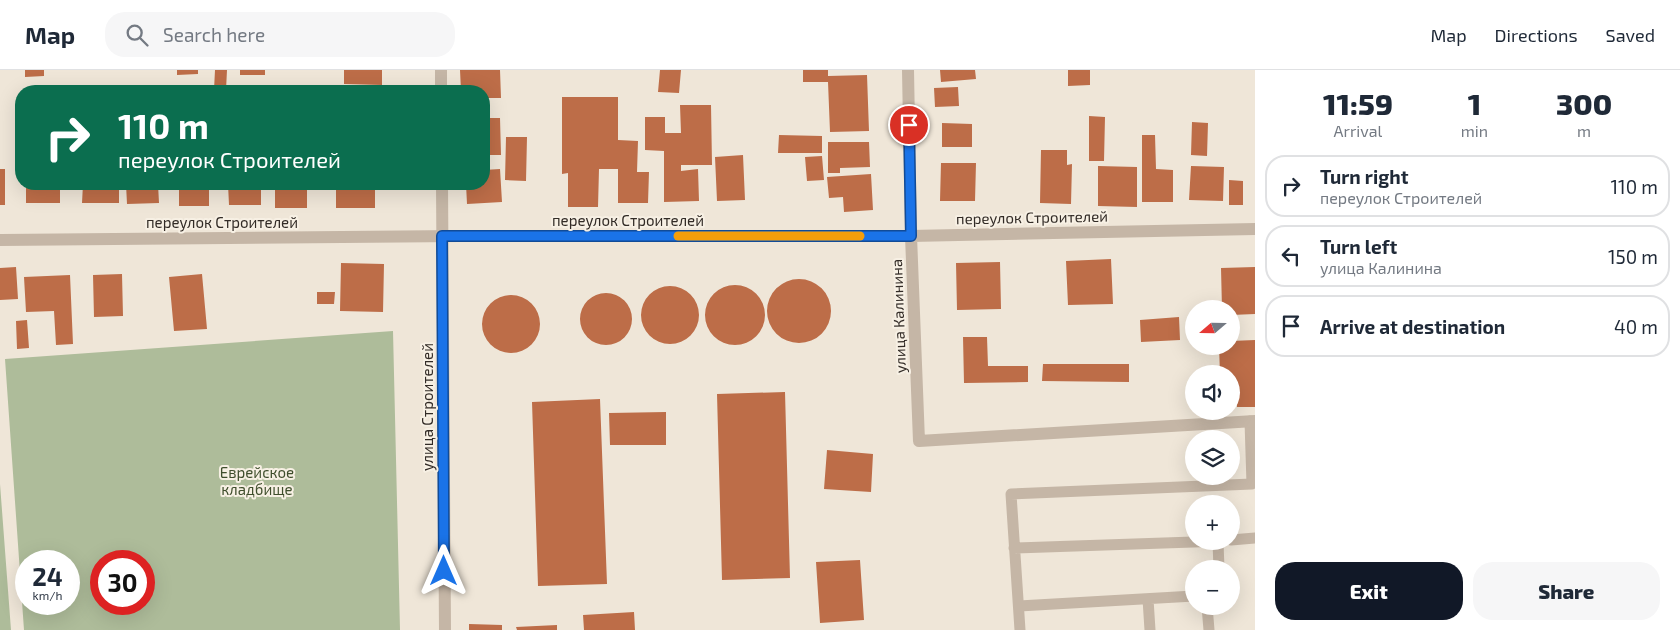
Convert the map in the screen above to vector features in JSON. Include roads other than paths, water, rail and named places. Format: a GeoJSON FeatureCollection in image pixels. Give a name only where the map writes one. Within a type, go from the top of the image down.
{"type":"FeatureCollection","features":[{"type":"Feature","properties":{"kind":"street"},"geometry":{"type":"LineString","coordinates":[[441,70],[441,85]]}},
{"type":"Feature","properties":{"kind":"street","name":"улица Калинина"},"geometry":{"type":"LineString","coordinates":[[908,70],[911,236],[919,441],[1253,421]]}},
{"type":"Feature","properties":{"kind":"street","name":"улица Строителей"},"geometry":{"type":"LineString","coordinates":[[442,190],[445,630]]}},
{"type":"Feature","properties":{"kind":"street","name":"переулок Строителей"},"geometry":{"type":"LineString","coordinates":[[0,240],[442,236],[911,236],[1255,229]]}},
{"type":"Feature","properties":{"kind":"lane"},"geometry":{"type":"LineString","coordinates":[[1020,630],[1011,494],[1253,483],[1253,421]]}},
{"type":"Feature","properties":{"kind":"lane"},"geometry":{"type":"LineString","coordinates":[[1240,539],[1255,538]]}},
{"type":"Feature","properties":{"kind":"lane"},"geometry":{"type":"LineString","coordinates":[[1014,548],[1185,543]]}},
{"type":"Feature","properties":{"kind":"lane"},"geometry":{"type":"LineString","coordinates":[[1018,606],[1185,597]]}},
{"type":"Feature","properties":{"kind":"lane"},"geometry":{"type":"LineString","coordinates":[[1148,599],[1150,630]]}},
{"type":"Feature","properties":{"kind":"lane"},"geometry":{"type":"LineString","coordinates":[[1207,615],[1208,630]]}},
{"type":"Feature","properties":{"kind":"park label","name":"Еврейское кладбище"},"geometry":{"type":"Point","coordinates":[257,480]}}]}
